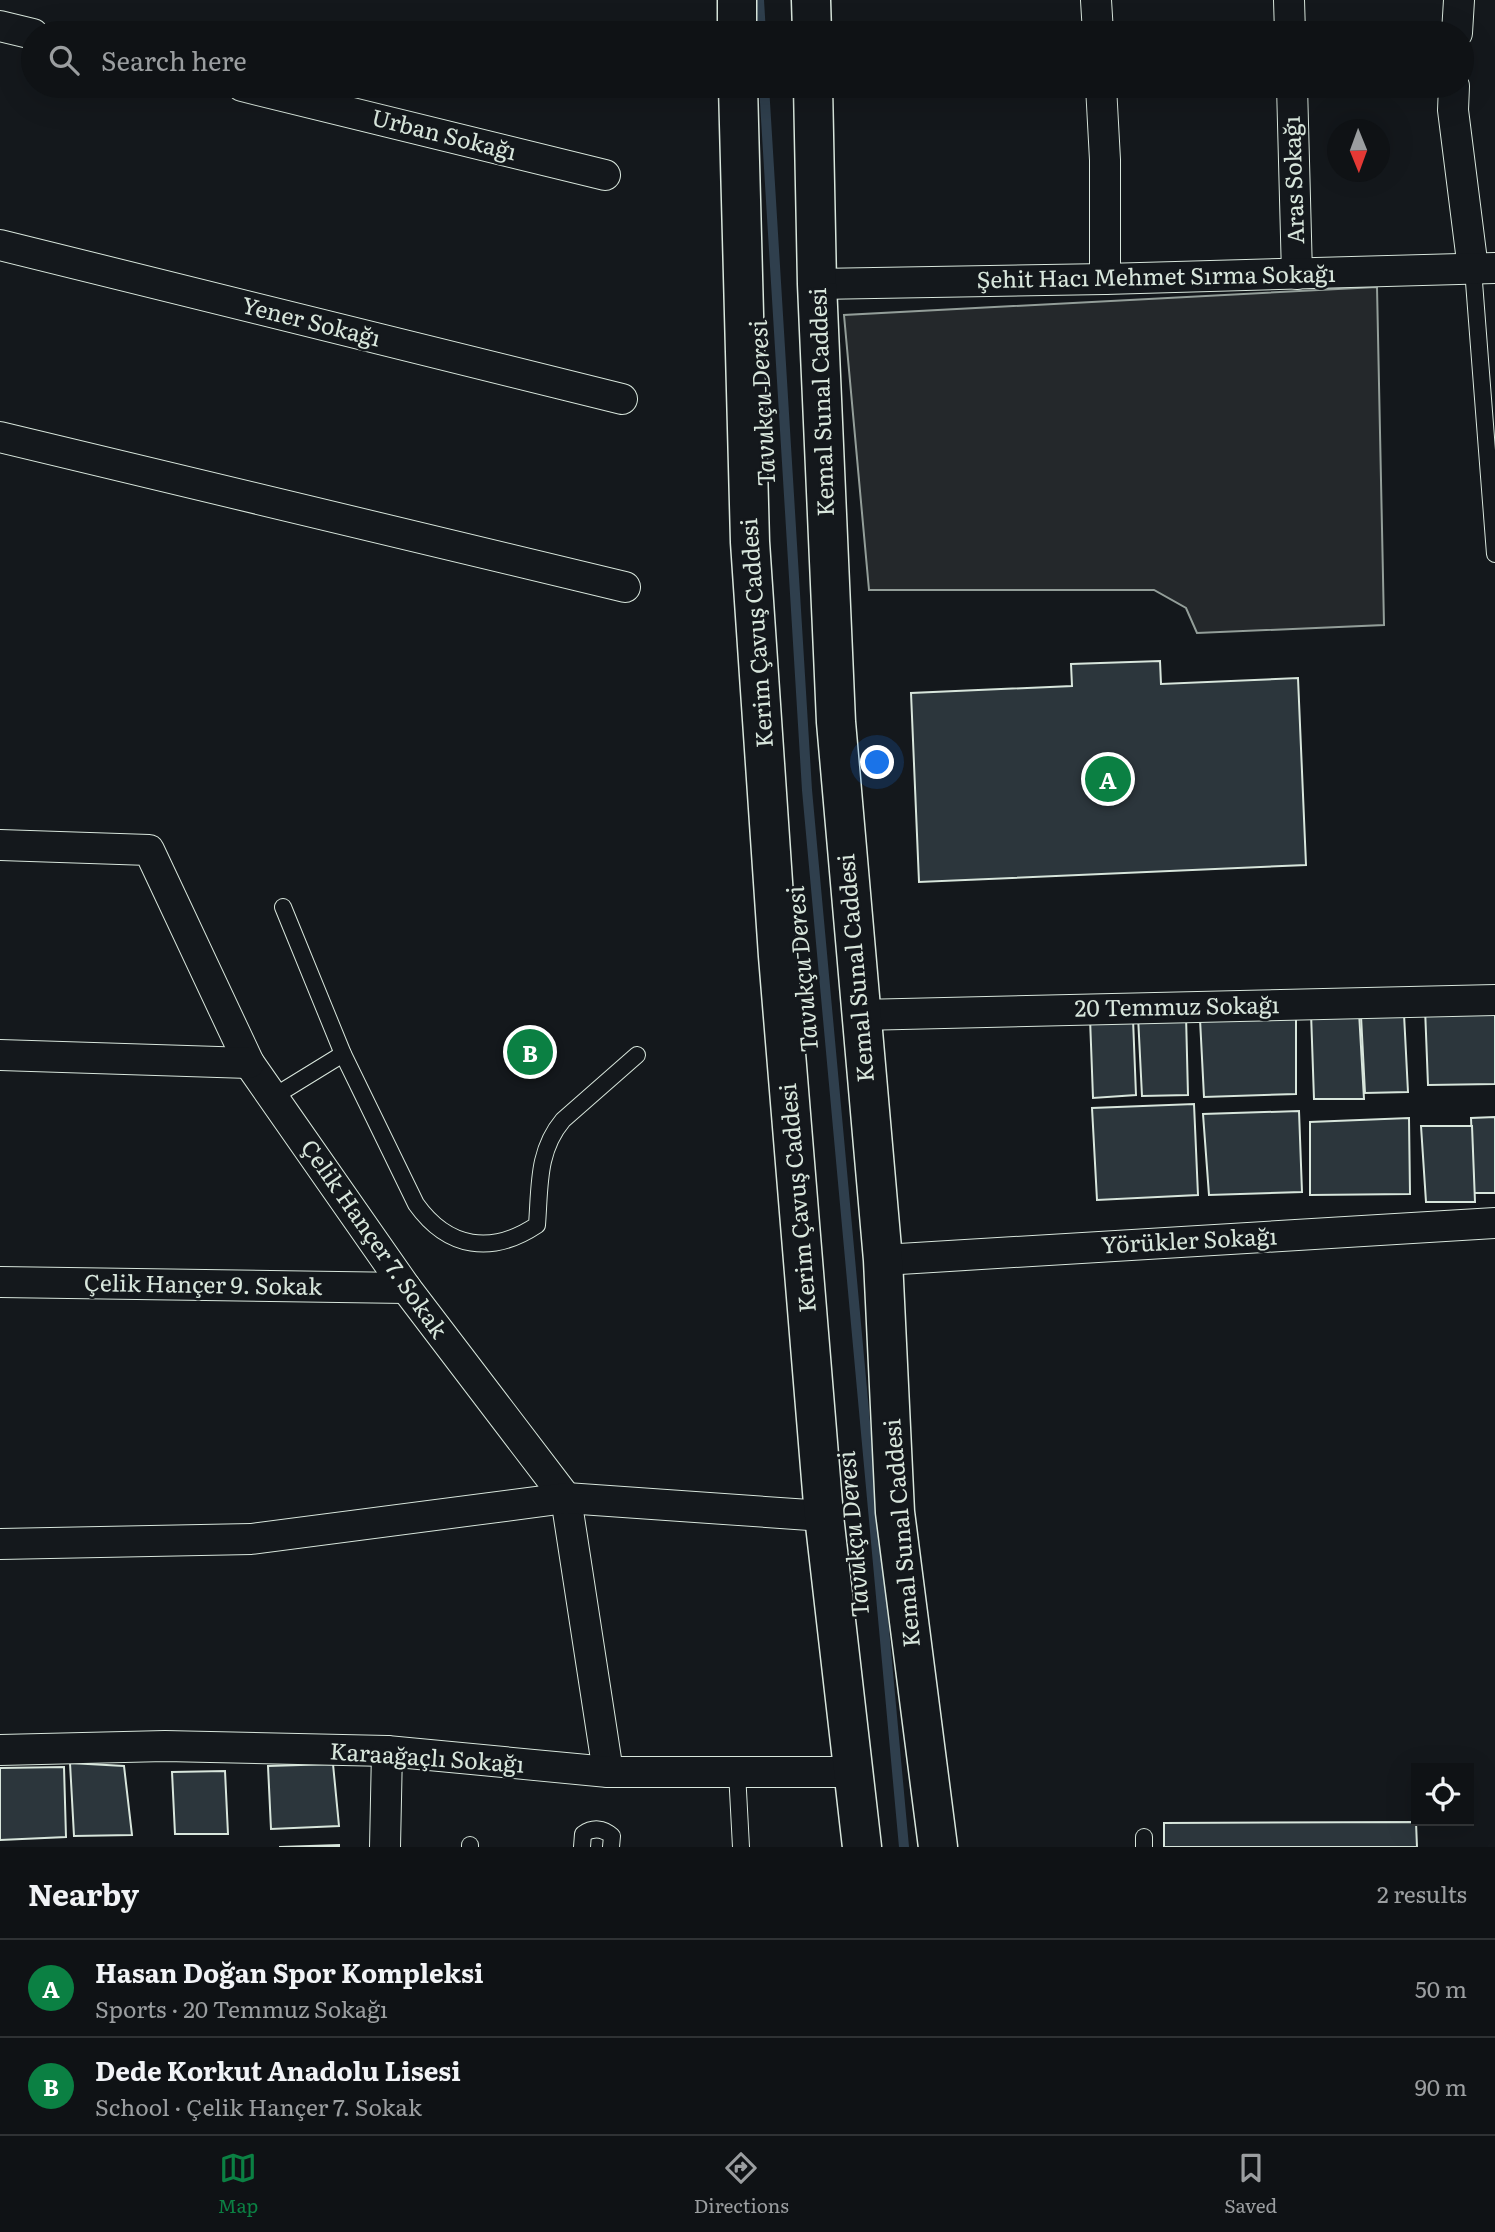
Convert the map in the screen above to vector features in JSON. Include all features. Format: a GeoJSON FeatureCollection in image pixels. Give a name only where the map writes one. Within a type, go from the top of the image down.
{"type":"FeatureCollection","features":[{"type":"Feature","properties":{"kind":"main road"},"geometry":{"type":"LineString","coordinates":[[737,0],[737,21]]}},
{"type":"Feature","properties":{"kind":"main road"},"geometry":{"type":"LineString","coordinates":[[811,0],[812,21]]}},
{"type":"Feature","properties":{"kind":"main road","name":"Kerim Çavuş Caddesi"},"geometry":{"type":"LineString","coordinates":[[738,98],[750,542],[778,956],[824,1516],[862,1847]]}},
{"type":"Feature","properties":{"kind":"main road","name":"Kemal Sunal Caddesi"},"geometry":{"type":"LineString","coordinates":[[813,98],[817,284],[836,722],[883,1260],[895,1512],[938,1847]]}},
{"type":"Feature","properties":{"kind":"street"},"geometry":{"type":"LineString","coordinates":[[1096,0],[1097,21]]}},
{"type":"Feature","properties":{"kind":"street"},"geometry":{"type":"LineString","coordinates":[[1289,0],[1290,21]]}},
{"type":"Feature","properties":{"kind":"street"},"geometry":{"type":"LineString","coordinates":[[1458,21],[1459,0]]}},
{"type":"Feature","properties":{"kind":"street"},"geometry":{"type":"LineString","coordinates":[[0,26],[21,31]]}},
{"type":"Feature","properties":{"kind":"street","name":"Urban Sokağı"},"geometry":{"type":"LineString","coordinates":[[291,98],[605,175]]}},
{"type":"Feature","properties":{"kind":"street"},"geometry":{"type":"LineString","coordinates":[[1102,98],[1105,160],[1105,279]]}},
{"type":"Feature","properties":{"kind":"street","name":"Aras Sokağı"},"geometry":{"type":"LineString","coordinates":[[1292,98],[1297,274]]}},
{"type":"Feature","properties":{"kind":"street"},"geometry":{"type":"LineString","coordinates":[[1454,98],[1453,110],[1484,268]]}},
{"type":"Feature","properties":{"kind":"street","name":"Yener Sokağı"},"geometry":{"type":"LineString","coordinates":[[0,245],[622,399]]}},
{"type":"Feature","properties":{"kind":"street","name":"Şehit Hacı Mehmet Sırma Sokağı"},"geometry":{"type":"LineString","coordinates":[[817,284],[1484,268]]}},
{"type":"Feature","properties":{"kind":"street"},"geometry":{"type":"LineString","coordinates":[[0,437],[625,587]]}},
{"type":"Feature","properties":{"kind":"street","name":"Çelik Hançer 7. Sokak"},"geometry":{"type":"LineString","coordinates":[[0,845],[149,850],[249,1063],[405,1288],[566,1498],[608,1772]]}},
{"type":"Feature","properties":{"kind":"street","name":"20 Temmuz Sokağı"},"geometry":{"type":"LineString","coordinates":[[860,1015],[1495,1000]]}},
{"type":"Feature","properties":{"kind":"street"},"geometry":{"type":"LineString","coordinates":[[0,1055],[249,1063]]}},
{"type":"Feature","properties":{"kind":"street","name":"Yörükler Sokağı"},"geometry":{"type":"LineString","coordinates":[[883,1260],[1495,1223]]}},
{"type":"Feature","properties":{"kind":"street","name":"Çelik Hançer 9. Sokak"},"geometry":{"type":"LineString","coordinates":[[0,1282],[405,1288]]}},
{"type":"Feature","properties":{"kind":"street"},"geometry":{"type":"LineString","coordinates":[[0,1544],[251,1539],[566,1498],[824,1516]]}},
{"type":"Feature","properties":{"kind":"street","name":"Karaağaçlı Sokağı"},"geometry":{"type":"LineString","coordinates":[[0,1751],[165,1746],[387,1751],[608,1772],[854,1772]]}},
{"type":"Feature","properties":{"kind":"street"},"geometry":{"type":"LineString","coordinates":[[385,1847],[387,1751]]}},
{"type":"Feature","properties":{"kind":"lane"},"geometry":{"type":"LineString","coordinates":[[1484,268],[1495,554]]}},
{"type":"Feature","properties":{"kind":"lane"},"geometry":{"type":"LineString","coordinates":[[283,907],[343,1054],[416,1204],[428,1220],[444,1233],[461,1241],[501,1243],[520,1236],[537,1225],[543,1159],[553,1132],[637,1055]]}},
{"type":"Feature","properties":{"kind":"lane"},"geometry":{"type":"LineString","coordinates":[[273,1097],[343,1054]]}},
{"type":"Feature","properties":{"kind":"lane"},"geometry":{"type":"LineString","coordinates":[[737,1772],[741,1847]]}},
{"type":"Feature","properties":{"kind":"lane"},"geometry":{"type":"LineString","coordinates":[[582,1847],[583,1834],[594,1829],[612,1836],[611,1847]]}},
{"type":"Feature","properties":{"kind":"shaded area"},"geometry":{"type":"Polygon","coordinates":[[[1377,287],[1384,625],[1197,633],[1186,608],[1154,590],[869,590],[844,315],[1377,287]]]}},
{"type":"Feature","properties":{"kind":"building"},"geometry":{"type":"Polygon","coordinates":[[[1160,661],[1161,684],[1298,678],[1306,865],[919,882],[911,693],[1072,686],[1071,664],[1160,661]]]}},
{"type":"Feature","properties":{"kind":"building"},"geometry":{"type":"Polygon","coordinates":[[[1495,1007],[1495,1084],[1428,1085],[1425,1008],[1495,1007]]]}},
{"type":"Feature","properties":{"kind":"building"},"geometry":{"type":"Polygon","coordinates":[[[1359,1012],[1364,1099],[1314,1099],[1311,1013],[1359,1012]]]}},
{"type":"Feature","properties":{"kind":"building"},"geometry":{"type":"Polygon","coordinates":[[[1404,1014],[1408,1092],[1365,1093],[1361,1016],[1404,1014]]]}},
{"type":"Feature","properties":{"kind":"building"},"geometry":{"type":"Polygon","coordinates":[[[1186,1015],[1188,1095],[1142,1096],[1138,1016],[1186,1015]]]}},
{"type":"Feature","properties":{"kind":"building"},"geometry":{"type":"Polygon","coordinates":[[[1296,1017],[1296,1094],[1204,1097],[1200,1019],[1296,1017]]]}},
{"type":"Feature","properties":{"kind":"building"},"geometry":{"type":"Polygon","coordinates":[[[1090,1018],[1133,1019],[1136,1095],[1093,1098],[1090,1018]]]}},
{"type":"Feature","properties":{"kind":"building"},"geometry":{"type":"Polygon","coordinates":[[[1194,1104],[1198,1195],[1097,1200],[1092,1108],[1194,1104]]]}},
{"type":"Feature","properties":{"kind":"building"},"geometry":{"type":"Polygon","coordinates":[[[1299,1111],[1302,1192],[1209,1195],[1203,1114],[1299,1111]]]}},
{"type":"Feature","properties":{"kind":"building"},"geometry":{"type":"Polygon","coordinates":[[[1495,1117],[1495,1193],[1474,1193],[1471,1118],[1495,1117]]]}},
{"type":"Feature","properties":{"kind":"building"},"geometry":{"type":"Polygon","coordinates":[[[1409,1118],[1410,1194],[1310,1195],[1310,1122],[1409,1118]]]}},
{"type":"Feature","properties":{"kind":"building"},"geometry":{"type":"Polygon","coordinates":[[[1421,1126],[1472,1126],[1475,1202],[1426,1202],[1421,1126]]]}},
{"type":"Feature","properties":{"kind":"building"},"geometry":{"type":"Polygon","coordinates":[[[70,1763],[124,1766],[132,1835],[74,1836],[70,1763]]]}},
{"type":"Feature","properties":{"kind":"building"},"geometry":{"type":"Polygon","coordinates":[[[333,1764],[339,1826],[271,1829],[268,1766],[333,1764]]]}},
{"type":"Feature","properties":{"kind":"building"},"geometry":{"type":"Polygon","coordinates":[[[64,1767],[66,1837],[0,1840],[0,1768],[64,1767]]]}},
{"type":"Feature","properties":{"kind":"building"},"geometry":{"type":"Polygon","coordinates":[[[225,1771],[228,1834],[175,1834],[172,1772],[225,1771]]]}},
{"type":"Feature","properties":{"kind":"building"},"geometry":{"type":"Polygon","coordinates":[[[1411,1822],[1411,1826],[1416,1826],[1417,1847],[1164,1847],[1164,1823],[1411,1822]]]}},
{"type":"Feature","properties":{"kind":"building"},"geometry":{"type":"Polygon","coordinates":[[[339,1845],[339,1847],[279,1847],[339,1845]]]}},
{"type":"Feature","properties":{"kind":"waterway","name":"Tavukçu Deresi"},"geometry":{"type":"LineString","coordinates":[[759,0],[760,21]]}},
{"type":"Feature","properties":{"kind":"waterway","name":"Tavukçu Deresi"},"geometry":{"type":"LineString","coordinates":[[765,98],[807,790],[904,1847]]}},
{"type":"Feature","properties":{"kind":"place","name":"Hasan Doğan Spor Kompleksi"},"geometry":{"type":"Point","coordinates":[1108,779]}},
{"type":"Feature","properties":{"kind":"place","name":"Dede Korkut Anadolu Lisesi"},"geometry":{"type":"Point","coordinates":[530,1052]}}]}
